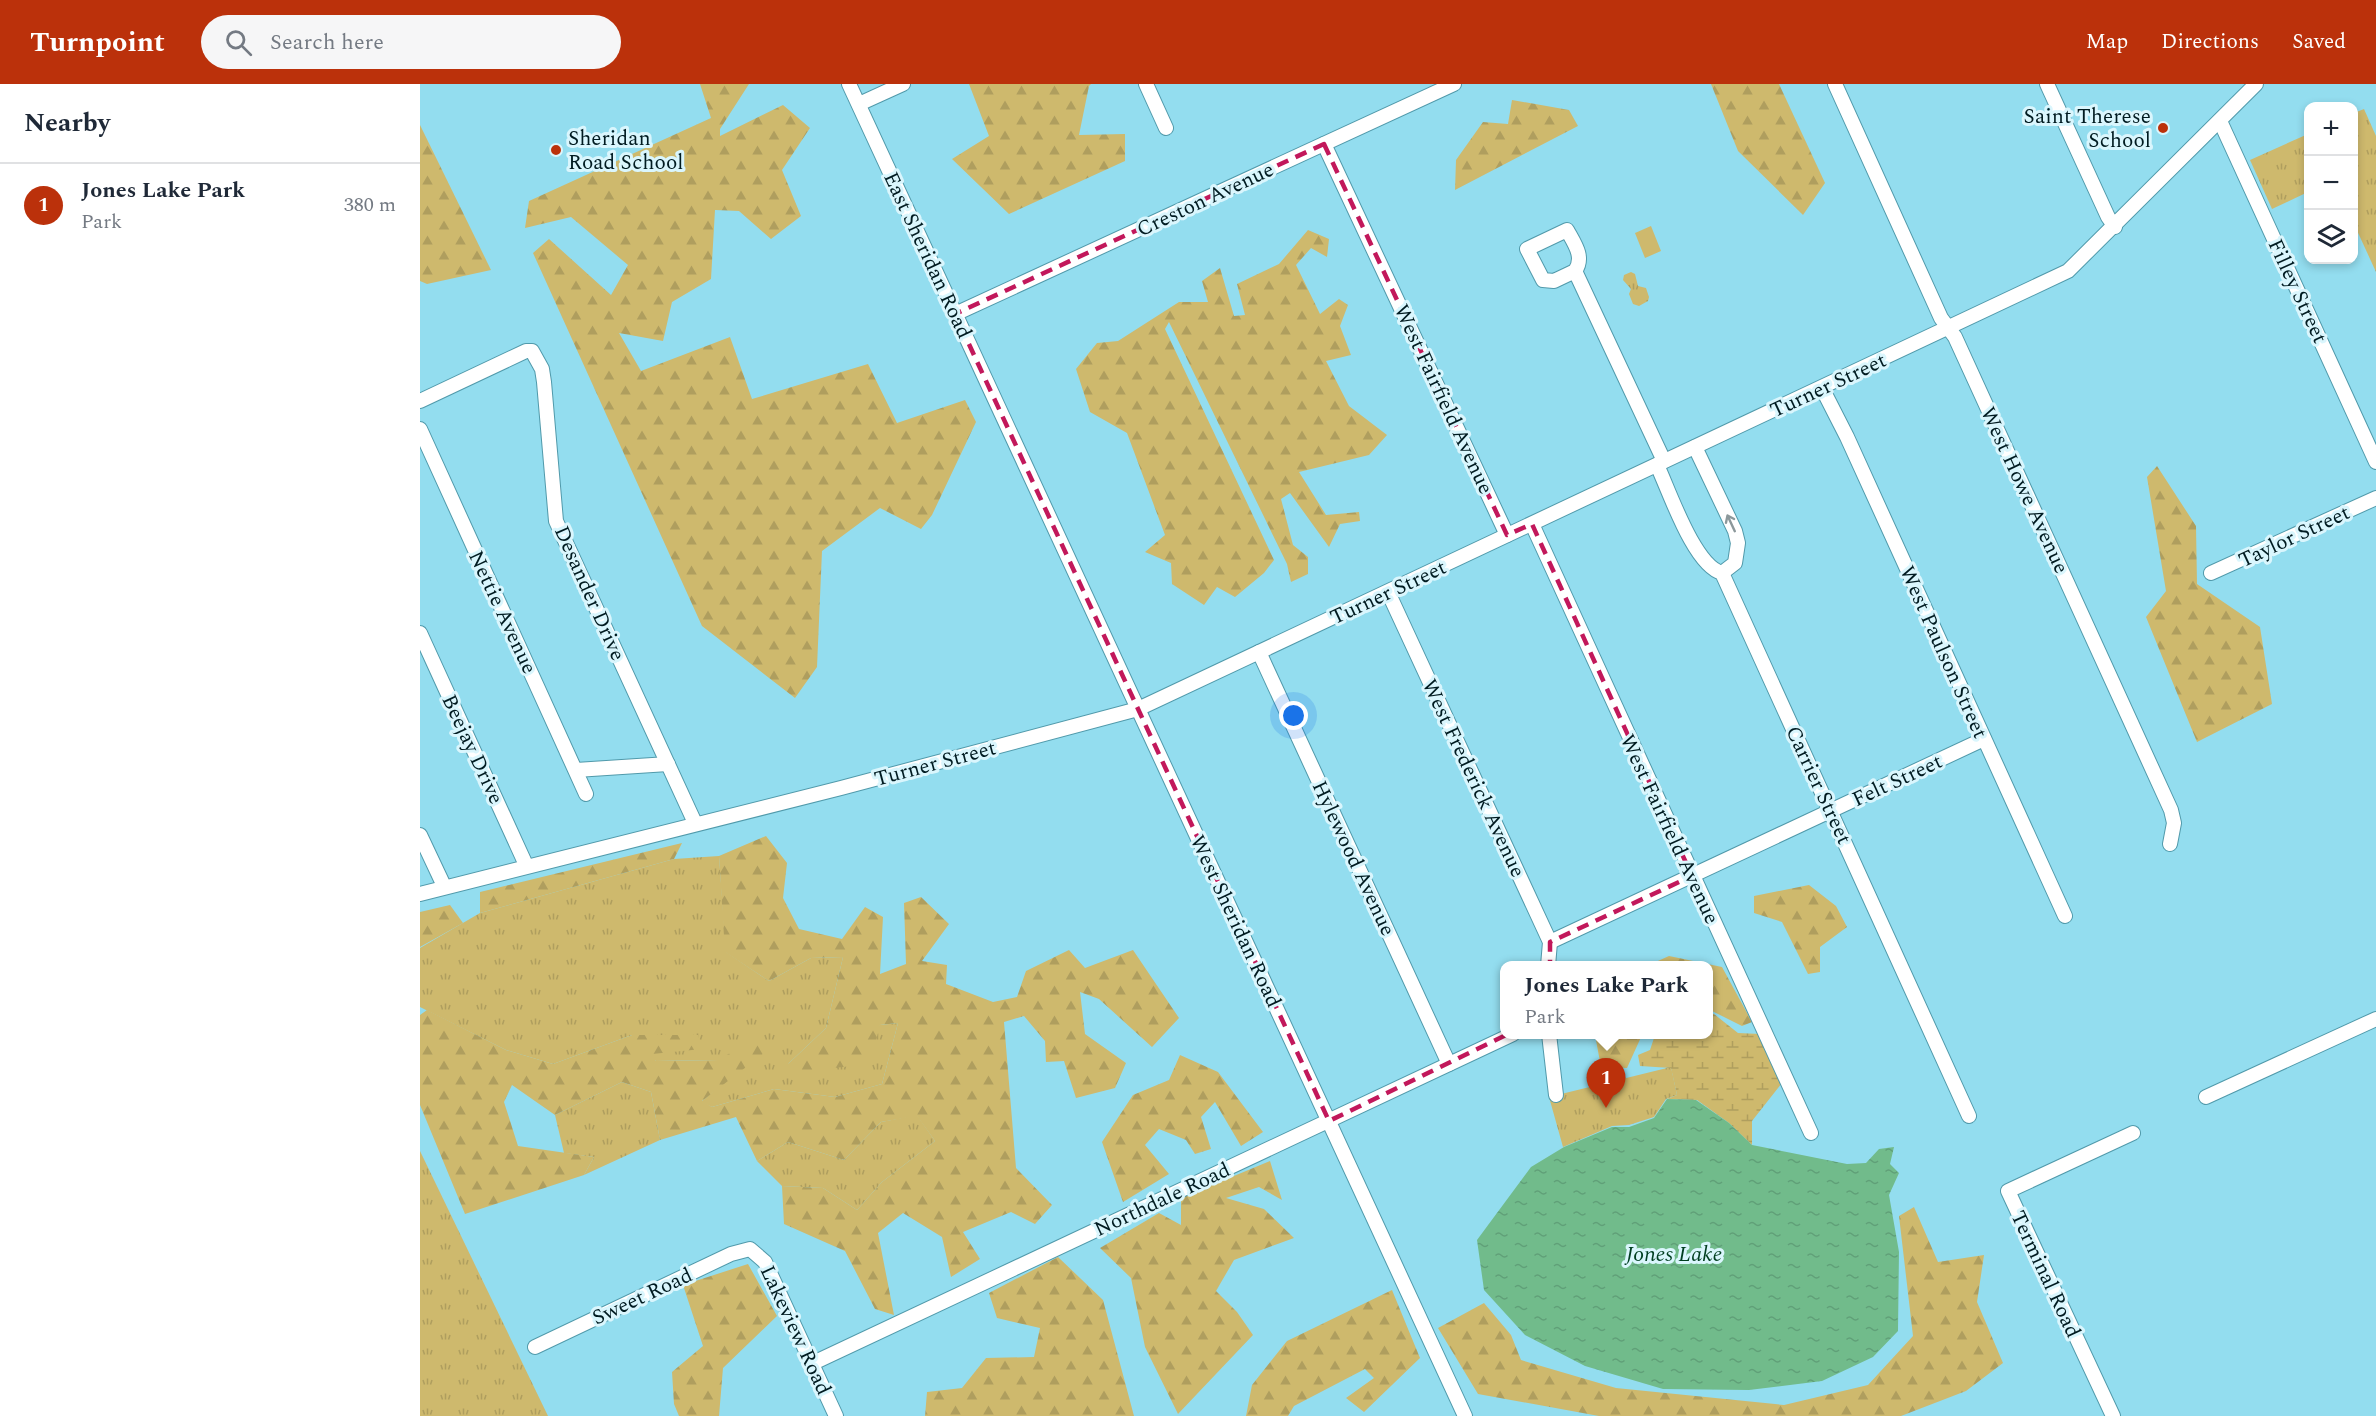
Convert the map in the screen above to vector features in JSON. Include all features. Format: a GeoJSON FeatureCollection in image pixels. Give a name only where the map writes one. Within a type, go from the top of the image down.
{"type":"FeatureCollection","features":[{"type":"Feature","properties":{"kind":"street","name":"East Sheridan Road"},"geometry":{"type":"LineString","coordinates":[[849,84],[1007,426]]}},
{"type":"Feature","properties":{"kind":"street"},"geometry":{"type":"LineString","coordinates":[[859,105],[903,84]]}},
{"type":"Feature","properties":{"kind":"street"},"geometry":{"type":"LineString","coordinates":[[1146,84],[1166,128]]}},
{"type":"Feature","properties":{"kind":"street","name":"Creston Avenue"},"geometry":{"type":"LineString","coordinates":[[955,314],[1454,84]]}},
{"type":"Feature","properties":{"kind":"street","name":"West Howe Avenue"},"geometry":{"type":"LineString","coordinates":[[1835,84],[1941,318],[1949,328],[2171,810],[2174,823],[2170,844]]}},
{"type":"Feature","properties":{"kind":"street"},"geometry":{"type":"LineString","coordinates":[[2047,84],[2108,217],[2115,227]]}},
{"type":"Feature","properties":{"kind":"street","name":"Turner Street"},"geometry":{"type":"LineString","coordinates":[[420,894],[526,865],[841,788],[1138,709],[2068,271],[2115,227],[2256,84]]}},
{"type":"Feature","properties":{"kind":"street","name":"Filley Street"},"geometry":{"type":"LineString","coordinates":[[2220,121],[2376,462]]}},
{"type":"Feature","properties":{"kind":"street","name":"West Fairfield Avenue"},"geometry":{"type":"LineString","coordinates":[[1324,144],[1507,536]]}},
{"type":"Feature","properties":{"kind":"street","name":"Carrier Street"},"geometry":{"type":"LineString","coordinates":[[1575,271],[1661,463],[1695,548],[1705,562],[1722,573],[1969,1116]]}},
{"type":"Feature","properties":{"kind":"street","name":"Desander Drive"},"geometry":{"type":"LineString","coordinates":[[420,401],[526,351],[532,351],[542,369],[544,382],[556,520],[695,823]]}},
{"type":"Feature","properties":{"kind":"street","name":"West Paulson Street"},"geometry":{"type":"LineString","coordinates":[[1822,388],[1847,437],[2065,916]]}},
{"type":"Feature","properties":{"kind":"street","name":"West Sheridan Road"},"geometry":{"type":"LineString","coordinates":[[1007,426],[1466,1416]]}},
{"type":"Feature","properties":{"kind":"street","name":"Nettie Avenue"},"geometry":{"type":"LineString","coordinates":[[420,429],[586,794]]}},
{"type":"Feature","properties":{"kind":"street"},"geometry":{"type":"LineString","coordinates":[[1695,447],[1738,543],[1735,562],[1722,573]]}},
{"type":"Feature","properties":{"kind":"street","name":"Taylor Street"},"geometry":{"type":"LineString","coordinates":[[2211,573],[2376,498]]}},
{"type":"Feature","properties":{"kind":"street","name":"West Fairfield Avenue"},"geometry":{"type":"LineString","coordinates":[[1532,524],[1811,1133]]}},
{"type":"Feature","properties":{"kind":"street","name":"West Frederick Avenue"},"geometry":{"type":"LineString","coordinates":[[1388,592],[1550,942],[1548,961]]}},
{"type":"Feature","properties":{"kind":"street","name":"Beejay Drive"},"geometry":{"type":"LineString","coordinates":[[420,633],[526,865]]}},
{"type":"Feature","properties":{"kind":"street","name":"Hylewood Avenue"},"geometry":{"type":"LineString","coordinates":[[1258,652],[1449,1064]]}},
{"type":"Feature","properties":{"kind":"street","name":"Felt Street"},"geometry":{"type":"LineString","coordinates":[[1550,942],[1983,739]]}},
{"type":"Feature","properties":{"kind":"street"},"geometry":{"type":"LineString","coordinates":[[576,770],[668,764]]}},
{"type":"Feature","properties":{"kind":"street"},"geometry":{"type":"LineString","coordinates":[[420,835],[444,886]]}},
{"type":"Feature","properties":{"kind":"street"},"geometry":{"type":"LineString","coordinates":[[2206,1097],[2376,1019]]}},
{"type":"Feature","properties":{"kind":"street","name":"Northdale Road"},"geometry":{"type":"LineString","coordinates":[[812,1364],[1504,1039]]}},
{"type":"Feature","properties":{"kind":"street"},"geometry":{"type":"LineString","coordinates":[[1549,1039],[1556,1095]]}},
{"type":"Feature","properties":{"kind":"street","name":"Terminal Road"},"geometry":{"type":"LineString","coordinates":[[2112,1416],[2008,1191],[2133,1133]]}},
{"type":"Feature","properties":{"kind":"street","name":"Lakeview Road"},"geometry":{"type":"LineString","coordinates":[[750,1249],[765,1262],[836,1416]]}},
{"type":"Feature","properties":{"kind":"street","name":"Sweet Road"},"geometry":{"type":"LineString","coordinates":[[535,1347],[730,1254],[750,1249]]}},
{"type":"Feature","properties":{"kind":"highlighted area"},"geometry":{"type":"Polygon","coordinates":[[[1324,144],[1507,535],[1532,524],[1692,876],[1550,942],[1550,1000],[1539,1019],[1329,1121],[955,314],[1324,144]]]}},
{"type":"Feature","properties":{"kind":"green space"},"geometry":{"type":"Polygon","coordinates":[[[700,84],[749,84],[720,129],[720,136],[783,105],[810,128],[782,170],[801,216],[771,239],[739,211],[715,210],[711,279],[672,302],[663,341],[619,333],[641,371],[730,337],[752,399],[868,364],[897,423],[965,400],[976,422],[932,515],[921,529],[880,508],[822,551],[817,667],[795,698],[702,626],[533,253],[549,239],[611,295],[628,265],[571,217],[525,228],[529,201],[711,118],[700,84]]]}},
{"type":"Feature","properties":{"kind":"green space"},"geometry":{"type":"Polygon","coordinates":[[[969,84],[1091,84],[1079,135],[1125,134],[1125,161],[1009,214],[952,159],[989,136],[969,84]]]}},
{"type":"Feature","properties":{"kind":"green space"},"geometry":{"type":"Polygon","coordinates":[[[1711,84],[1779,84],[1825,183],[1803,215],[1738,151],[1711,84]]]}},
{"type":"Feature","properties":{"kind":"green space"},"geometry":{"type":"Polygon","coordinates":[[[1512,100],[1569,110],[1578,126],[1455,190],[1456,160],[1483,122],[1508,124],[1512,100]]]}},
{"type":"Feature","properties":{"kind":"green space"},"geometry":{"type":"Polygon","coordinates":[[[2364,109],[2376,136],[2376,272],[2358,233],[2358,111],[2364,109]]]}},
{"type":"Feature","properties":{"kind":"green space"},"geometry":{"type":"Polygon","coordinates":[[[420,125],[491,270],[427,284],[420,281],[420,125]]]}},
{"type":"Feature","properties":{"kind":"green space"},"geometry":{"type":"Polygon","coordinates":[[[2304,136],[2304,194],[2272,209],[2250,160],[2304,136]]]}},
{"type":"Feature","properties":{"kind":"green space"},"geometry":{"type":"Polygon","coordinates":[[[1651,226],[1661,251],[1645,258],[1635,233],[1651,226]]]}},
{"type":"Feature","properties":{"kind":"green space"},"geometry":{"type":"Polygon","coordinates":[[[1308,230],[1329,239],[1327,257],[1311,248],[1296,265],[1320,314],[1339,299],[1348,305],[1340,326],[1351,355],[1326,361],[1349,406],[1387,435],[1369,455],[1299,472],[1326,515],[1359,512],[1360,521],[1340,524],[1329,547],[1290,493],[1281,499],[1293,545],[1308,557],[1308,574],[1291,582],[1287,564],[1169,322],[1165,329],[1274,560],[1264,573],[1235,597],[1217,587],[1204,605],[1172,584],[1171,563],[1145,552],[1165,535],[1127,433],[1090,412],[1076,369],[1097,343],[1118,341],[1179,302],[1208,302],[1202,281],[1220,268],[1234,316],[1245,315],[1237,284],[1279,264],[1308,230]]]}},
{"type":"Feature","properties":{"kind":"green space"},"geometry":{"type":"Polygon","coordinates":[[[1631,272],[1635,274],[1638,286],[1646,288],[1649,297],[1648,301],[1639,306],[1633,304],[1629,294],[1631,289],[1623,280],[1624,275],[1631,272]]]}},
{"type":"Feature","properties":{"kind":"green space"},"geometry":{"type":"Polygon","coordinates":[[[2157,466],[2196,526],[2197,584],[2260,627],[2272,704],[2197,742],[2146,617],[2166,591],[2147,477],[2157,466]]]}},
{"type":"Feature","properties":{"kind":"green space"},"geometry":{"type":"Polygon","coordinates":[[[766,836],[787,863],[783,898],[799,929],[842,939],[865,907],[883,917],[880,974],[906,964],[904,903],[921,897],[949,924],[922,961],[947,965],[946,984],[993,1002],[1017,997],[1026,971],[1069,950],[1085,968],[1133,950],[1179,1018],[1152,1047],[1099,999],[1080,992],[1085,1034],[1126,1063],[1115,1088],[1076,1098],[1064,1061],[1046,1062],[1045,1041],[1024,1016],[1004,1022],[1016,1168],[1052,1205],[1035,1224],[1011,1212],[963,1232],[980,1259],[951,1277],[942,1237],[903,1213],[878,1233],[894,1315],[875,1309],[845,1251],[784,1224],[782,1186],[823,1188],[857,1210],[882,1182],[935,1141],[917,1116],[881,1122],[844,1160],[788,1142],[757,1161],[736,1117],[660,1140],[651,1092],[622,1082],[555,1115],[512,1085],[504,1102],[518,1146],[594,1157],[584,1175],[465,1214],[420,1105],[420,1015],[427,1010],[506,1050],[553,1064],[632,1035],[698,1035],[702,1049],[652,1054],[656,1061],[718,1060],[763,1034],[767,1051],[702,1101],[712,1107],[774,1089],[835,1097],[882,1084],[898,1023],[880,1025],[870,1064],[798,1072],[788,1064],[826,1028],[843,957],[811,958],[769,981],[725,952],[719,856],[766,836]]]}},
{"type":"Feature","properties":{"kind":"green space"},"geometry":{"type":"Polygon","coordinates":[[[682,843],[674,859],[480,913],[480,892],[682,843]]]}},
{"type":"Feature","properties":{"kind":"green space"},"geometry":{"type":"Polygon","coordinates":[[[719,856],[726,952],[769,981],[811,958],[843,957],[826,1028],[788,1064],[880,1025],[898,1023],[882,1084],[835,1097],[774,1089],[712,1107],[701,1102],[715,1090],[718,1060],[656,1061],[632,1035],[553,1064],[506,1050],[420,1007],[420,948],[480,913],[674,859],[719,856]]]}},
{"type":"Feature","properties":{"kind":"green space"},"geometry":{"type":"Polygon","coordinates":[[[1809,885],[1836,906],[1847,927],[1820,947],[1820,972],[1808,974],[1782,922],[1754,913],[1754,896],[1809,885]]]}},
{"type":"Feature","properties":{"kind":"green space"},"geometry":{"type":"Polygon","coordinates":[[[450,905],[463,923],[420,947],[420,912],[450,905]]]}},
{"type":"Feature","properties":{"kind":"green space"},"geometry":{"type":"Polygon","coordinates":[[[1669,956],[1693,961],[1658,961],[1669,956]]]}},
{"type":"Feature","properties":{"kind":"green space"},"geometry":{"type":"Polygon","coordinates":[[[1713,965],[1722,967],[1752,1022],[1742,1026],[1713,1012],[1713,965]]]}},
{"type":"Feature","properties":{"kind":"green space"},"geometry":{"type":"Polygon","coordinates":[[[1713,1014],[1738,1033],[1760,1034],[1782,1083],[1752,1121],[1752,1145],[1729,1123],[1697,1100],[1667,1099],[1677,1095],[1671,1068],[1640,1066],[1638,1055],[1650,1050],[1654,1039],[1713,1039],[1713,1014]]]}},
{"type":"Feature","properties":{"kind":"green space"},"geometry":{"type":"Polygon","coordinates":[[[1596,1039],[1640,1039],[1627,1068],[1601,1067],[1596,1039]]]}},
{"type":"Feature","properties":{"kind":"green space"},"geometry":{"type":"Polygon","coordinates":[[[1180,1055],[1218,1072],[1263,1132],[1241,1146],[1215,1102],[1201,1117],[1211,1149],[1195,1154],[1186,1140],[1159,1129],[1145,1145],[1169,1174],[1123,1202],[1102,1142],[1133,1095],[1169,1080],[1180,1055]]]}},
{"type":"Feature","properties":{"kind":"green space"},"geometry":{"type":"Polygon","coordinates":[[[1671,1067],[1677,1095],[1666,1099],[1654,1117],[1629,1125],[1612,1126],[1563,1147],[1549,1097],[1671,1067]]]}},
{"type":"Feature","properties":{"kind":"green space"},"geometry":{"type":"Polygon","coordinates":[[[622,1082],[651,1092],[660,1140],[584,1175],[594,1157],[564,1153],[555,1115],[622,1082]]]}},
{"type":"Feature","properties":{"kind":"green space"},"geometry":{"type":"Polygon","coordinates":[[[917,1115],[935,1141],[882,1182],[857,1210],[823,1188],[782,1186],[757,1161],[788,1142],[844,1160],[881,1122],[917,1115]]]}},
{"type":"Feature","properties":{"kind":"green space"},"geometry":{"type":"Polygon","coordinates":[[[420,1151],[548,1416],[420,1416],[420,1151]]]}},
{"type":"Feature","properties":{"kind":"green space"},"geometry":{"type":"Polygon","coordinates":[[[1270,1161],[1282,1200],[1259,1187],[1226,1198],[1264,1209],[1294,1238],[1234,1260],[1216,1291],[1237,1312],[1253,1335],[1178,1414],[1145,1347],[1131,1278],[1100,1248],[1159,1213],[1181,1225],[1181,1198],[1270,1161]]]}},
{"type":"Feature","properties":{"kind":"green space"},"geometry":{"type":"Polygon","coordinates":[[[1914,1207],[1938,1262],[1984,1255],[1977,1302],[2003,1363],[1966,1391],[1901,1416],[1599,1416],[1478,1394],[1438,1328],[1484,1303],[1511,1335],[1521,1360],[1616,1388],[1784,1405],[1868,1385],[1913,1336],[1899,1216],[1914,1207]]]}},
{"type":"Feature","properties":{"kind":"green space"},"geometry":{"type":"Polygon","coordinates":[[[1058,1257],[1103,1300],[1134,1416],[925,1416],[927,1392],[962,1388],[986,1358],[1034,1357],[1040,1328],[997,1318],[989,1293],[1058,1257]]]}},
{"type":"Feature","properties":{"kind":"green space"},"geometry":{"type":"Polygon","coordinates":[[[748,1264],[777,1316],[723,1368],[719,1416],[679,1416],[674,1404],[672,1372],[703,1346],[683,1285],[748,1264]]]}},
{"type":"Feature","properties":{"kind":"green space"},"geometry":{"type":"Polygon","coordinates":[[[1392,1290],[1420,1358],[1364,1412],[1346,1398],[1374,1378],[1365,1369],[1294,1406],[1288,1416],[1246,1416],[1252,1385],[1287,1341],[1392,1290]]]}},
{"type":"Feature","properties":{"kind":"water","name":"Jones Lake"},"geometry":{"type":"Polygon","coordinates":[[[1667,1099],[1696,1100],[1729,1123],[1752,1145],[1847,1164],[1866,1163],[1879,1149],[1894,1147],[1890,1164],[1899,1173],[1889,1195],[1899,1252],[1898,1331],[1873,1357],[1822,1381],[1749,1390],[1663,1389],[1585,1366],[1525,1335],[1484,1290],[1477,1240],[1531,1167],[1564,1147],[1612,1127],[1629,1127],[1654,1118],[1667,1099]]]}},
{"type":"Feature","properties":{"kind":"place","name":"Saint Therese School"},"geometry":{"type":"Point","coordinates":[2163,128]}},
{"type":"Feature","properties":{"kind":"place","name":"Sheridan Road School"},"geometry":{"type":"Point","coordinates":[556,150]}},
{"type":"Feature","properties":{"kind":"place","name":"Jones Lake Park"},"geometry":{"type":"Point","coordinates":[1606,1108]}}]}
